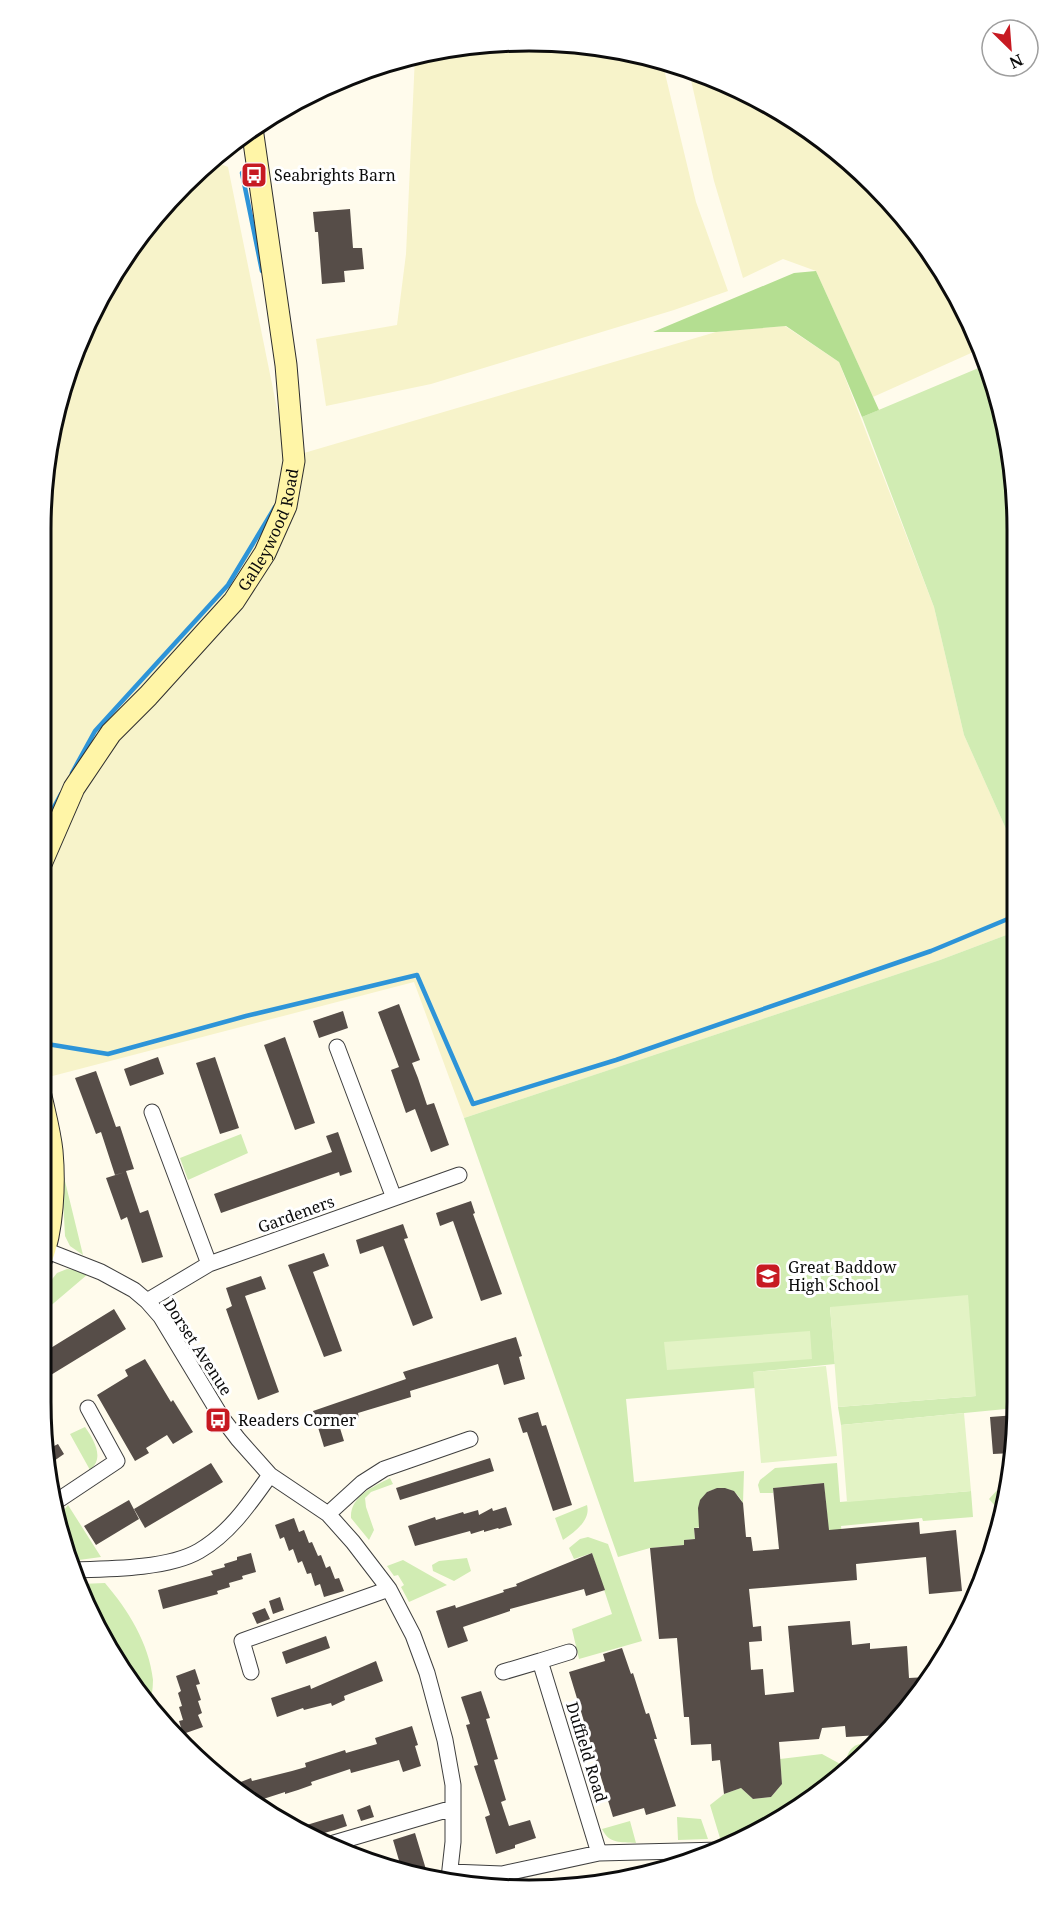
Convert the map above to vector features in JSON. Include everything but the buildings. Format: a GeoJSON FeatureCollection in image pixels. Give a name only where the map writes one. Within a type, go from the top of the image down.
{"type":"FeatureCollection","features":[{"type":"Feature","properties":{"kind":"street","name":"Galleywood Road"},"geometry":{"type":"LineString","coordinates":[[51,841],[74,788],[111,734],[234,601],[265,553],[286,506],[294,461],[286,365],[253,139]]}},
{"type":"Feature","properties":{"kind":"street"},"geometry":{"type":"LineString","coordinates":[[337,1047],[394,1198]]}},
{"type":"Feature","properties":{"kind":"street"},"geometry":{"type":"LineString","coordinates":[[152,1112],[209,1264]]}},
{"type":"Feature","properties":{"kind":"street"},"geometry":{"type":"LineString","coordinates":[[51,1144],[53,1189],[51,1202]]}},
{"type":"Feature","properties":{"kind":"street","name":"Gardeners"},"geometry":{"type":"LineString","coordinates":[[147,1301],[209,1264],[459,1175]]}},
{"type":"Feature","properties":{"kind":"street","name":"Dorset Avenue"},"geometry":{"type":"LineString","coordinates":[[51,1258],[100,1272],[134,1290],[147,1301],[161,1317],[222,1418],[238,1439],[270,1474],[328,1514],[389,1589],[413,1635],[427,1673],[445,1740],[453,1785],[453,1842],[450,1873]]}},
{"type":"Feature","properties":{"kind":"street"},"geometry":{"type":"LineString","coordinates":[[61,1498],[117,1461],[88,1408]]}},
{"type":"Feature","properties":{"kind":"street"},"geometry":{"type":"LineString","coordinates":[[328,1514],[362,1483],[384,1469],[470,1439]]}},
{"type":"Feature","properties":{"kind":"street"},"geometry":{"type":"LineString","coordinates":[[81,1569],[164,1563],[198,1551],[240,1516],[270,1474]]}},
{"type":"Feature","properties":{"kind":"street"},"geometry":{"type":"LineString","coordinates":[[251,1672],[242,1641],[389,1589]]}},
{"type":"Feature","properties":{"kind":"street"},"geometry":{"type":"LineString","coordinates":[[502,1672],[569,1652]]}},
{"type":"Feature","properties":{"kind":"street","name":"Duffield Road"},"geometry":{"type":"LineString","coordinates":[[540,1661],[598,1853]]}},
{"type":"Feature","properties":{"kind":"street"},"geometry":{"type":"LineString","coordinates":[[340,1841],[453,1808]]}},
{"type":"Feature","properties":{"kind":"street"},"geometry":{"type":"LineString","coordinates":[[461,1875],[502,1875],[598,1853],[694,1851]]}},
{"type":"Feature","properties":{"kind":"shaded area"},"geometry":{"type":"Polygon","coordinates":[[[498,52],[560,52],[591,55],[664,70],[696,202],[728,291],[674,310],[431,384],[326,406],[316,339],[397,325],[406,254],[415,65],[498,52]]]}},
{"type":"Feature","properties":{"kind":"shaded area"},"geometry":{"type":"Polygon","coordinates":[[[691,79],[740,100],[795,132],[820,150],[867,191],[908,238],[926,263],[958,318],[973,352],[873,397],[816,271],[783,259],[743,278],[714,181],[691,79]]]}},
{"type":"Feature","properties":{"kind":"shaded area"},"geometry":{"type":"Polygon","coordinates":[[[221,164],[228,167],[287,458],[716,332],[785,326],[839,362],[934,607],[964,735],[1007,831],[1007,935],[940,960],[464,1118],[414,982],[51,1076],[51,529],[55,467],[60,436],[76,375],[87,346],[115,290],[150,238],[170,214],[221,164]]]}},
{"type":"Feature","properties":{"kind":"green space"},"geometry":{"type":"Polygon","coordinates":[[[816,271],[879,410],[862,417],[839,362],[786,326],[716,332],[653,332],[794,273],[816,271]]]}},
{"type":"Feature","properties":{"kind":"green space"},"geometry":{"type":"Polygon","coordinates":[[[979,368],[998,436],[1006,498],[1007,831],[964,735],[934,607],[862,417],[979,368]]]}},
{"type":"Feature","properties":{"kind":"green space"},"geometry":{"type":"Polygon","coordinates":[[[1007,935],[1007,1409],[841,1425],[838,1407],[976,1396],[830,1307],[835,1364],[754,1372],[755,1388],[626,1399],[634,1482],[744,1471],[743,1503],[736,1494],[728,1489],[707,1492],[703,1527],[694,1528],[695,1539],[685,1540],[684,1545],[650,1548],[618,1557],[464,1118],[940,960],[1007,935]]]}},
{"type":"Feature","properties":{"kind":"green space"},"geometry":{"type":"Polygon","coordinates":[[[241,1134],[248,1153],[188,1180],[180,1158],[241,1134]]]}},
{"type":"Feature","properties":{"kind":"green space"},"geometry":{"type":"Polygon","coordinates":[[[62,1177],[64,1177],[83,1255],[70,1246],[65,1236],[62,1177]]]}},
{"type":"Feature","properties":{"kind":"green space"},"geometry":{"type":"Polygon","coordinates":[[[67,1269],[88,1274],[51,1305],[51,1280],[57,1273],[67,1269]]]}},
{"type":"Feature","properties":{"kind":"green space"},"geometry":{"type":"Polygon","coordinates":[[[968,1295],[976,1396],[838,1407],[830,1307],[968,1295]]]}},
{"type":"Feature","properties":{"kind":"green space"},"geometry":{"type":"Polygon","coordinates":[[[810,1331],[812,1359],[667,1370],[664,1342],[810,1331]]]}},
{"type":"Feature","properties":{"kind":"green space"},"geometry":{"type":"Polygon","coordinates":[[[826,1366],[837,1456],[761,1463],[753,1372],[826,1366]]]}},
{"type":"Feature","properties":{"kind":"green space"},"geometry":{"type":"Polygon","coordinates":[[[964,1413],[971,1491],[847,1502],[841,1425],[964,1413]]]}},
{"type":"Feature","properties":{"kind":"green space"},"geometry":{"type":"Polygon","coordinates":[[[85,1427],[94,1443],[97,1455],[97,1460],[90,1470],[70,1434],[85,1427]]]}},
{"type":"Feature","properties":{"kind":"green space"},"geometry":{"type":"Polygon","coordinates":[[[837,1463],[840,1502],[971,1491],[973,1517],[923,1521],[922,1518],[841,1526],[843,1544],[830,1545],[824,1483],[773,1488],[773,1493],[760,1493],[758,1485],[760,1480],[775,1468],[837,1463]]]}},
{"type":"Feature","properties":{"kind":"green space"},"geometry":{"type":"Polygon","coordinates":[[[390,1478],[393,1484],[371,1492],[365,1498],[374,1530],[369,1540],[351,1518],[354,1504],[364,1493],[390,1478]]]}},
{"type":"Feature","properties":{"kind":"green space"},"geometry":{"type":"Polygon","coordinates":[[[999,1488],[995,1506],[989,1499],[999,1488]]]}},
{"type":"Feature","properties":{"kind":"green space"},"geometry":{"type":"Polygon","coordinates":[[[68,1505],[101,1557],[77,1560],[64,1510],[68,1505]]]}},
{"type":"Feature","properties":{"kind":"green space"},"geometry":{"type":"Polygon","coordinates":[[[587,1505],[587,1516],[584,1521],[563,1540],[555,1518],[587,1505]]]}},
{"type":"Feature","properties":{"kind":"green space"},"geometry":{"type":"Polygon","coordinates":[[[588,1537],[608,1544],[642,1641],[579,1659],[572,1629],[612,1614],[592,1553],[574,1559],[569,1548],[580,1539],[588,1537]]]}},
{"type":"Feature","properties":{"kind":"green space"},"geometry":{"type":"Polygon","coordinates":[[[467,1558],[471,1571],[454,1581],[433,1571],[432,1565],[439,1561],[467,1558]]]}},
{"type":"Feature","properties":{"kind":"green space"},"geometry":{"type":"Polygon","coordinates":[[[403,1560],[447,1585],[409,1602],[398,1575],[394,1576],[387,1566],[403,1560]]]}},
{"type":"Feature","properties":{"kind":"green space"},"geometry":{"type":"Polygon","coordinates":[[[105,1583],[122,1604],[147,1653],[153,1680],[151,1695],[115,1641],[87,1584],[105,1583]]]}},
{"type":"Feature","properties":{"kind":"green space"},"geometry":{"type":"Polygon","coordinates":[[[863,1744],[846,1759],[853,1747],[863,1744]]]}},
{"type":"Feature","properties":{"kind":"green space"},"geometry":{"type":"Polygon","coordinates":[[[822,1754],[840,1764],[795,1799],[768,1816],[725,1838],[720,1838],[710,1805],[724,1794],[741,1788],[753,1799],[771,1797],[782,1784],[780,1759],[822,1754]]]}},
{"type":"Feature","properties":{"kind":"green space"},"geometry":{"type":"Polygon","coordinates":[[[677,1817],[701,1819],[708,1839],[678,1840],[677,1817]]]}},
{"type":"Feature","properties":{"kind":"green space"},"geometry":{"type":"Polygon","coordinates":[[[630,1821],[636,1843],[612,1840],[602,1829],[630,1821]]]}},
{"type":"Feature","properties":{"kind":"waterway"},"geometry":{"type":"LineString","coordinates":[[242,173],[262,271]]}},
{"type":"Feature","properties":{"kind":"waterway"},"geometry":{"type":"LineString","coordinates":[[72,773],[95,731],[228,585],[275,507]]}},
{"type":"Feature","properties":{"kind":"waterway"},"geometry":{"type":"LineString","coordinates":[[51,812],[61,794]]}},
{"type":"Feature","properties":{"kind":"waterway"},"geometry":{"type":"LineString","coordinates":[[51,1045],[108,1054],[246,1016],[417,975],[473,1104],[616,1060],[931,951],[1007,919]]}},
{"type":"Feature","properties":{"kind":"place","name":"Seabrights Barn"},"geometry":{"type":"Point","coordinates":[254,175]}},
{"type":"Feature","properties":{"kind":"place","name":"Great Baddow High School"},"geometry":{"type":"Point","coordinates":[768,1276]}},
{"type":"Feature","properties":{"kind":"place","name":"Readers Corner"},"geometry":{"type":"Point","coordinates":[218,1420]}}]}
